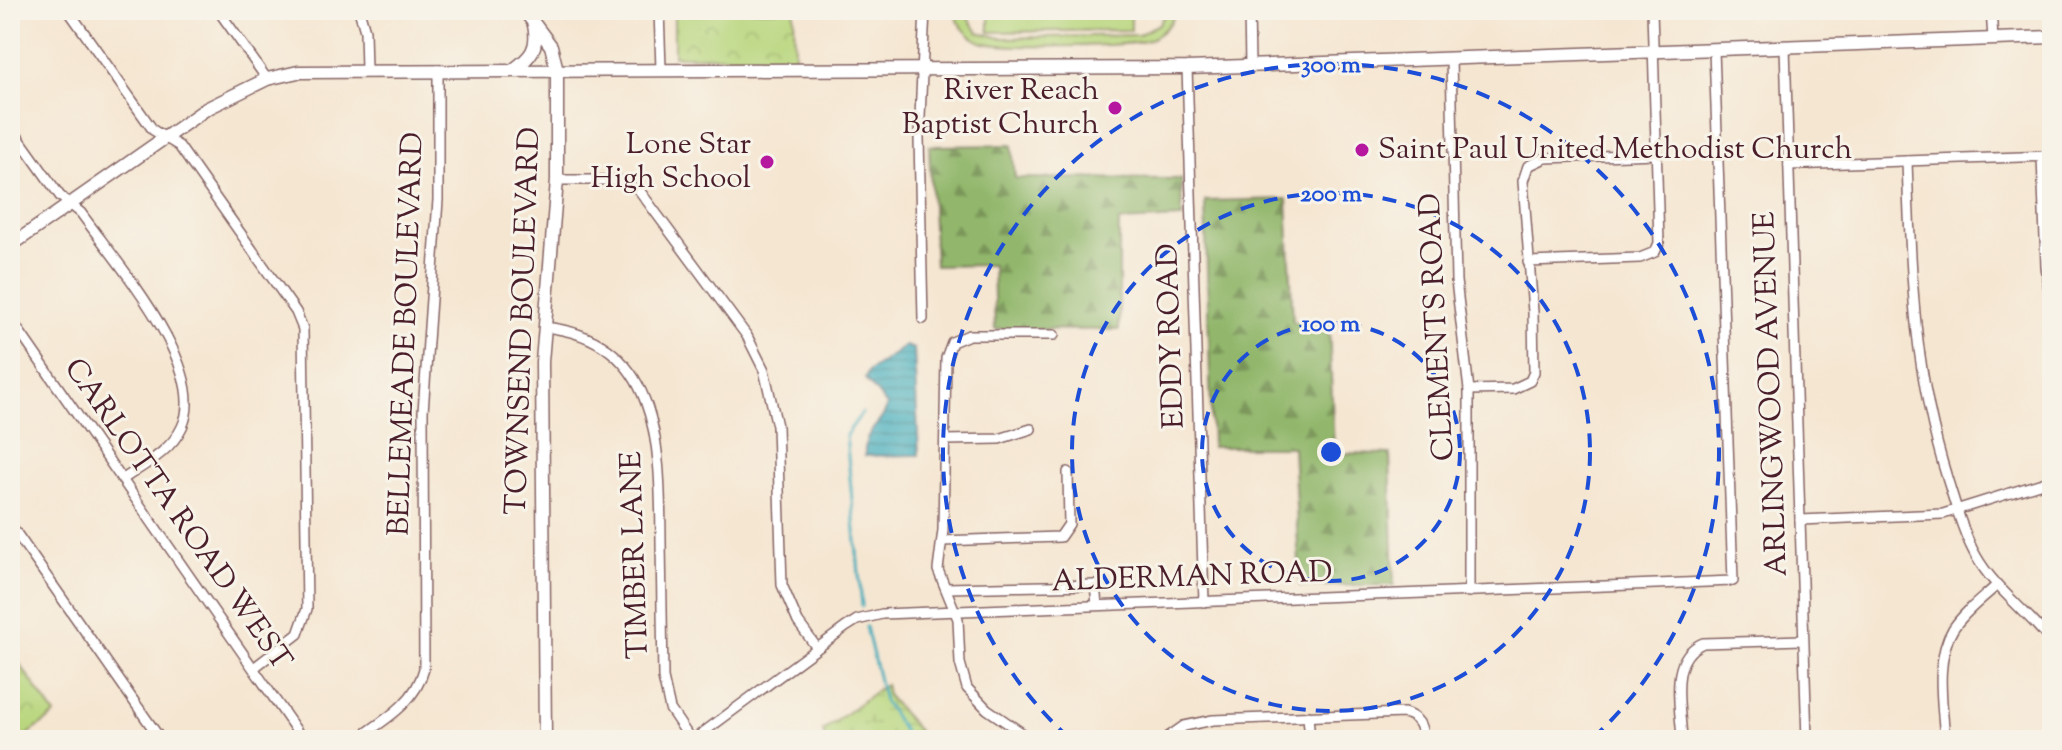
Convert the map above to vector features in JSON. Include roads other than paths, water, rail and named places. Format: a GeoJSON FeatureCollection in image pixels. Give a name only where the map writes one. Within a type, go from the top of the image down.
{"type":"FeatureCollection","features":[{"type":"Feature","properties":{"kind":"street"},"geometry":{"type":"LineString","coordinates":[[68,10],[153,130],[179,146],[296,312],[303,329],[307,609],[298,634],[255,667]]}},
{"type":"Feature","properties":{"kind":"street"},"geometry":{"type":"LineString","coordinates":[[218,10],[267,79]]}},
{"type":"Feature","properties":{"kind":"street"},"geometry":{"type":"LineString","coordinates":[[359,10],[365,31],[366,70]]}},
{"type":"Feature","properties":{"kind":"street","name":"TOWNSEND BOULEVARD"},"geometry":{"type":"LineString","coordinates":[[524,10],[551,46],[557,70],[557,180],[544,327],[541,410],[545,740]]}},
{"type":"Feature","properties":{"kind":"street"},"geometry":{"type":"LineString","coordinates":[[659,10],[661,69]]}},
{"type":"Feature","properties":{"kind":"street"},"geometry":{"type":"LineString","coordinates":[[923,319],[919,138],[925,10]]}},
{"type":"Feature","properties":{"kind":"street"},"geometry":{"type":"LineString","coordinates":[[1249,10],[1250,66]]}},
{"type":"Feature","properties":{"kind":"street"},"geometry":{"type":"LineString","coordinates":[[1528,262],[1640,258],[1655,252],[1661,232],[1652,10]]}},
{"type":"Feature","properties":{"kind":"street"},"geometry":{"type":"LineString","coordinates":[[1991,10],[1993,39]]}},
{"type":"Feature","properties":{"kind":"street"},"geometry":{"type":"LineString","coordinates":[[513,70],[533,53],[537,39],[533,22]]}},
{"type":"Feature","properties":{"kind":"street"},"geometry":{"type":"LineString","coordinates":[[10,246],[217,102],[267,79],[298,72],[1187,68],[2052,37]]}},
{"type":"Feature","properties":{"kind":"street","name":"ARLINGWOOD AVENUE"},"geometry":{"type":"LineString","coordinates":[[1785,47],[1807,740]]}},
{"type":"Feature","properties":{"kind":"street","name":"ALDERMAN ROAD"},"geometry":{"type":"LineString","coordinates":[[692,740],[817,648],[869,616],[1733,581],[1714,50]]}},
{"type":"Feature","properties":{"kind":"street","name":"CLEMENTS ROAD"},"geometry":{"type":"LineString","coordinates":[[1451,59],[1456,281],[1469,390],[1469,592]]}},
{"type":"Feature","properties":{"kind":"street","name":"EDDY ROAD"},"geometry":{"type":"LineString","coordinates":[[1187,68],[1204,602]]}},
{"type":"Feature","properties":{"kind":"street","name":"BELLEMEADE BOULEVARD"},"geometry":{"type":"LineString","coordinates":[[356,740],[414,694],[420,683],[426,649],[423,412],[438,200],[438,70]]}},
{"type":"Feature","properties":{"kind":"street"},"geometry":{"type":"LineString","coordinates":[[10,126],[70,205],[81,213],[172,343],[185,376],[187,411],[177,436],[167,449],[123,479]]}},
{"type":"Feature","properties":{"kind":"street"},"geometry":{"type":"LineString","coordinates":[[1469,390],[1513,389],[1530,381],[1535,362],[1523,181],[1528,166],[1545,158],[1656,154]]}},
{"type":"Feature","properties":{"kind":"street"},"geometry":{"type":"LineString","coordinates":[[1789,165],[2047,156],[2052,314]]}},
{"type":"Feature","properties":{"kind":"street"},"geometry":{"type":"LineString","coordinates":[[1907,161],[1918,364],[1933,430],[1957,510],[1976,556],[1997,585],[2048,629],[2052,643]]}},
{"type":"Feature","properties":{"kind":"street"},"geometry":{"type":"LineString","coordinates":[[557,180],[619,180],[639,190],[756,351],[771,389],[777,426],[782,585],[798,622],[817,648]]}},
{"type":"Feature","properties":{"kind":"street","name":"CARLOTTA ROAD WEST"},"geometry":{"type":"LineString","coordinates":[[10,318],[303,740]]}},
{"type":"Feature","properties":{"kind":"street","name":"TIMBER LANE"},"geometry":{"type":"LineString","coordinates":[[544,327],[581,332],[597,340],[623,363],[647,403],[660,465],[663,678],[670,709],[692,740]]}},
{"type":"Feature","properties":{"kind":"street"},"geometry":{"type":"LineString","coordinates":[[1032,740],[987,709],[967,688],[962,677],[958,619],[938,570],[942,541],[946,358],[952,342],[969,335],[1054,335]]}},
{"type":"Feature","properties":{"kind":"street"},"geometry":{"type":"LineString","coordinates":[[945,440],[999,439],[1031,429]]}},
{"type":"Feature","properties":{"kind":"street"},"geometry":{"type":"LineString","coordinates":[[942,541],[1060,537],[1069,524],[1068,472]]}},
{"type":"Feature","properties":{"kind":"street"},"geometry":{"type":"LineString","coordinates":[[1800,520],[1922,516],[1957,510],[2052,480]]}},
{"type":"Feature","properties":{"kind":"street"},"geometry":{"type":"LineString","coordinates":[[10,524],[156,738]]}},
{"type":"Feature","properties":{"kind":"street"},"geometry":{"type":"LineString","coordinates":[[947,592],[1095,585],[1097,605]]}},
{"type":"Feature","properties":{"kind":"street"},"geometry":{"type":"LineString","coordinates":[[1945,740],[1943,664],[1946,644],[1965,615],[1997,585]]}},
{"type":"Feature","properties":{"kind":"street"},"geometry":{"type":"LineString","coordinates":[[1682,740],[1680,665],[1691,648],[1703,643],[1803,640]]}},
{"type":"Feature","properties":{"kind":"street"},"geometry":{"type":"LineString","coordinates":[[1164,740],[1200,721],[1404,713],[1417,720],[1423,740]]}},
{"type":"Feature","properties":{"kind":"street"},"geometry":{"type":"LineString","coordinates":[[1308,716],[1310,740]]}},
{"type":"Feature","properties":{"kind":"water"},"geometry":{"type":"Polygon","coordinates":[[[905,346],[914,349],[919,455],[865,456],[867,439],[887,405],[865,379],[868,372],[905,346]]]}},
{"type":"Feature","properties":{"kind":"waterway"},"geometry":{"type":"LineString","coordinates":[[862,413],[846,435],[862,606]]}},
{"type":"Feature","properties":{"kind":"waterway"},"geometry":{"type":"LineString","coordinates":[[866,627],[884,701],[909,740]]}},
{"type":"Feature","properties":{"kind":"place","name":"River Reach Baptist Church"},"geometry":{"type":"Point","coordinates":[1115,108]}},
{"type":"Feature","properties":{"kind":"place","name":"Saint Paul United Methodist Church"},"geometry":{"type":"Point","coordinates":[1362,150]}},
{"type":"Feature","properties":{"kind":"place","name":"Lone Star High School"},"geometry":{"type":"Point","coordinates":[767,162]}}]}
